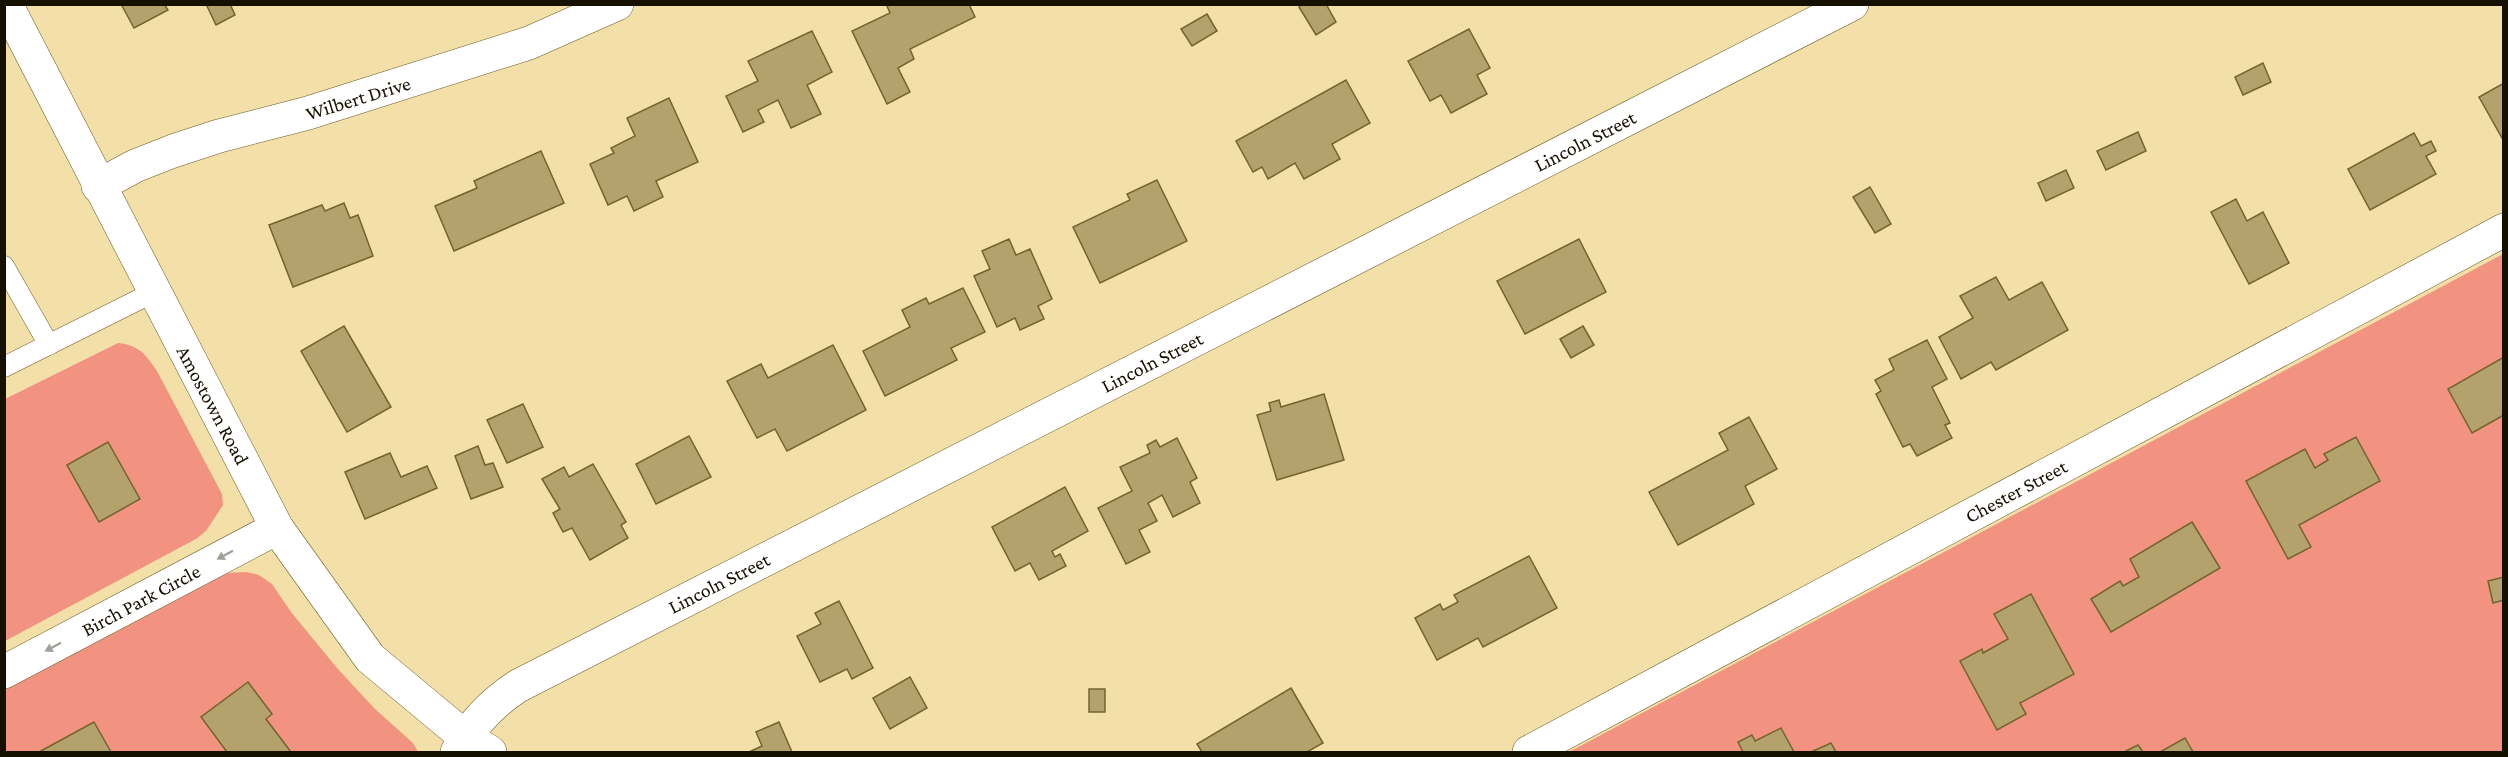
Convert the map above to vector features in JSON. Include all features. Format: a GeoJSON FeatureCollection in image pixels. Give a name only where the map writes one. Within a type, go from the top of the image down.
{"type":"FeatureCollection","features":[{"type":"Feature","properties":{"kind":"street","name":"Amostown Road"},"geometry":{"type":"LineString","coordinates":[[6,4],[277,528],[370,658],[471,747]]}},
{"type":"Feature","properties":{"kind":"street","name":"Wilbert Drive"},"geometry":{"type":"LineString","coordinates":[[99,186],[135,166],[173,151],[219,135],[308,113],[497,54],[529,43],[617,4]]}},
{"type":"Feature","properties":{"kind":"street","name":"Lincoln Street"},"geometry":{"type":"LineString","coordinates":[[471,747],[489,709],[518,686],[1852,4]]}},
{"type":"Feature","properties":{"kind":"street","name":"Chester Street"},"geometry":{"type":"LineString","coordinates":[[1529,753],[2504,230]]}},
{"type":"Feature","properties":{"kind":"street","name":"Birch Park Circle"},"geometry":{"type":"LineString","coordinates":[[4,672],[277,528]]}},
{"type":"Feature","properties":{"kind":"lane"},"geometry":{"type":"LineString","coordinates":[[4,266],[49,345]]}},
{"type":"Feature","properties":{"kind":"lane"},"geometry":{"type":"LineString","coordinates":[[4,367],[154,292]]}},
{"type":"Feature","properties":{"kind":"shaded area"},"geometry":{"type":"Polygon","coordinates":[[[2503,254],[2503,752],[1569,752],[2503,254]]]}},
{"type":"Feature","properties":{"kind":"shaded area"},"geometry":{"type":"Polygon","coordinates":[[[118,343],[137,349],[157,371],[222,494],[223,505],[206,531],[196,539],[5,641],[5,399],[118,343]]]}},
{"type":"Feature","properties":{"kind":"shaded area"},"geometry":{"type":"Polygon","coordinates":[[[246,572],[259,575],[272,584],[291,612],[337,668],[374,708],[413,743],[418,752],[5,752],[5,690],[209,580],[225,573],[246,572]]]}},
{"type":"Feature","properties":{"kind":"building"},"geometry":{"type":"Polygon","coordinates":[[[121,4],[164,4],[168,10],[134,28],[121,4]]]}},
{"type":"Feature","properties":{"kind":"building"},"geometry":{"type":"Polygon","coordinates":[[[206,4],[230,4],[235,15],[216,25],[206,4]]]}},
{"type":"Feature","properties":{"kind":"building"},"geometry":{"type":"Polygon","coordinates":[[[890,4],[969,4],[975,17],[910,49],[914,59],[898,68],[910,92],[887,104],[852,31],[890,13],[887,6],[890,4]]]}},
{"type":"Feature","properties":{"kind":"building"},"geometry":{"type":"Polygon","coordinates":[[[1302,4],[1326,4],[1336,22],[1316,35],[1299,7],[1302,4]]]}},
{"type":"Feature","properties":{"kind":"building"},"geometry":{"type":"Polygon","coordinates":[[[1207,14],[1217,31],[1192,46],[1181,29],[1207,14]]]}},
{"type":"Feature","properties":{"kind":"building"},"geometry":{"type":"Polygon","coordinates":[[[1469,29],[1490,68],[1477,75],[1487,94],[1451,113],[1441,95],[1430,101],[1408,61],[1469,29]]]}},
{"type":"Feature","properties":{"kind":"building"},"geometry":{"type":"Polygon","coordinates":[[[812,31],[832,72],[807,85],[821,114],[791,128],[778,100],[758,110],[764,122],[743,132],[726,96],[758,81],[748,61],[812,31]]]}},
{"type":"Feature","properties":{"kind":"building"},"geometry":{"type":"Polygon","coordinates":[[[2263,63],[2271,82],[2243,95],[2235,77],[2263,63]]]}},
{"type":"Feature","properties":{"kind":"building"},"geometry":{"type":"Polygon","coordinates":[[[1346,80],[1370,123],[1332,144],[1340,159],[1304,179],[1295,163],[1268,179],[1262,167],[1253,172],[1236,141],[1346,80]]]}},
{"type":"Feature","properties":{"kind":"building"},"geometry":{"type":"Polygon","coordinates":[[[2504,83],[2504,137],[2502,138],[2479,97],[2504,83]]]}},
{"type":"Feature","properties":{"kind":"building"},"geometry":{"type":"Polygon","coordinates":[[[669,98],[698,162],[656,181],[663,197],[634,211],[627,196],[608,205],[590,164],[614,153],[611,148],[635,136],[627,118],[669,98]]]}},
{"type":"Feature","properties":{"kind":"building"},"geometry":{"type":"Polygon","coordinates":[[[2138,132],[2146,151],[2106,170],[2097,151],[2138,132]]]}},
{"type":"Feature","properties":{"kind":"building"},"geometry":{"type":"Polygon","coordinates":[[[2414,133],[2421,146],[2431,141],[2436,151],[2426,156],[2436,174],[2370,210],[2348,169],[2414,133]]]}},
{"type":"Feature","properties":{"kind":"building"},"geometry":{"type":"Polygon","coordinates":[[[541,151],[564,203],[454,251],[435,206],[477,188],[474,181],[541,151]]]}},
{"type":"Feature","properties":{"kind":"building"},"geometry":{"type":"Polygon","coordinates":[[[2066,170],[2074,188],[2046,201],[2038,183],[2066,170]]]}},
{"type":"Feature","properties":{"kind":"building"},"geometry":{"type":"Polygon","coordinates":[[[1157,180],[1187,241],[1100,283],[1073,227],[1130,200],[1127,194],[1157,180]]]}},
{"type":"Feature","properties":{"kind":"building"},"geometry":{"type":"Polygon","coordinates":[[[1870,187],[1891,224],[1875,233],[1853,197],[1870,187]]]}},
{"type":"Feature","properties":{"kind":"building"},"geometry":{"type":"Polygon","coordinates":[[[2236,199],[2247,221],[2263,212],[2289,263],[2249,284],[2211,212],[2236,199]]]}},
{"type":"Feature","properties":{"kind":"building"},"geometry":{"type":"Polygon","coordinates":[[[344,203],[350,218],[358,215],[373,256],[293,287],[269,225],[322,205],[325,211],[344,203]]]}},
{"type":"Feature","properties":{"kind":"building"},"geometry":{"type":"Polygon","coordinates":[[[1009,239],[1016,255],[1030,249],[1052,299],[1038,306],[1044,319],[1020,330],[1015,318],[997,327],[974,276],[990,269],[982,251],[1009,239]]]}},
{"type":"Feature","properties":{"kind":"building"},"geometry":{"type":"Polygon","coordinates":[[[1579,239],[1606,292],[1525,334],[1497,281],[1579,239]]]}},
{"type":"Feature","properties":{"kind":"building"},"geometry":{"type":"Polygon","coordinates":[[[1996,277],[2009,300],[2042,282],[2068,330],[1996,370],[1991,362],[1961,379],[1939,337],[1973,318],[1960,296],[1996,277]]]}},
{"type":"Feature","properties":{"kind":"building"},"geometry":{"type":"Polygon","coordinates":[[[963,288],[985,332],[951,348],[957,360],[885,396],[863,351],[910,327],[902,310],[926,298],[929,304],[963,288]]]}},
{"type":"Feature","properties":{"kind":"building"},"geometry":{"type":"Polygon","coordinates":[[[344,326],[391,407],[347,432],[301,351],[344,326]]]}},
{"type":"Feature","properties":{"kind":"building"},"geometry":{"type":"Polygon","coordinates":[[[1583,326],[1594,345],[1571,358],[1560,339],[1583,326]]]}},
{"type":"Feature","properties":{"kind":"building"},"geometry":{"type":"Polygon","coordinates":[[[1927,340],[1947,379],[1932,387],[1950,423],[1945,425],[1952,438],[1917,456],[1910,444],[1903,447],[1876,394],[1881,391],[1875,380],[1894,370],[1889,359],[1927,340]]]}},
{"type":"Feature","properties":{"kind":"building"},"geometry":{"type":"Polygon","coordinates":[[[833,345],[866,410],[787,451],[775,429],[757,438],[727,381],[761,364],[768,378],[833,345]]]}},
{"type":"Feature","properties":{"kind":"building"},"geometry":{"type":"Polygon","coordinates":[[[2504,357],[2504,415],[2472,433],[2448,389],[2504,357]]]}},
{"type":"Feature","properties":{"kind":"building"},"geometry":{"type":"Polygon","coordinates":[[[1324,394],[1344,460],[1277,480],[1257,415],[1271,411],[1269,403],[1279,400],[1281,407],[1324,394]]]}},
{"type":"Feature","properties":{"kind":"building"},"geometry":{"type":"Polygon","coordinates":[[[523,404],[543,447],[507,463],[487,420],[523,404]]]}},
{"type":"Feature","properties":{"kind":"building"},"geometry":{"type":"Polygon","coordinates":[[[1749,417],[1777,469],[1745,486],[1754,504],[1678,545],[1649,492],[1728,450],[1719,433],[1749,417]]]}},
{"type":"Feature","properties":{"kind":"building"},"geometry":{"type":"Polygon","coordinates":[[[689,436],[711,477],[656,504],[636,464],[689,436]]]}},
{"type":"Feature","properties":{"kind":"building"},"geometry":{"type":"Polygon","coordinates":[[[2356,437],[2380,481],[2299,525],[2311,547],[2288,559],[2246,481],[2305,449],[2315,468],[2328,460],[2324,454],[2356,437]]]}},
{"type":"Feature","properties":{"kind":"building"},"geometry":{"type":"Polygon","coordinates":[[[1177,438],[1197,478],[1190,482],[1200,503],[1173,517],[1162,495],[1148,503],[1157,521],[1139,530],[1150,552],[1126,564],[1098,508],[1132,491],[1120,467],[1150,453],[1147,445],[1156,440],[1160,447],[1177,438]]]}},
{"type":"Feature","properties":{"kind":"building"},"geometry":{"type":"Polygon","coordinates":[[[108,442],[140,499],[99,522],[67,465],[108,442]]]}},
{"type":"Feature","properties":{"kind":"building"},"geometry":{"type":"Polygon","coordinates":[[[478,446],[485,465],[493,463],[503,487],[471,499],[455,456],[478,446]]]}},
{"type":"Feature","properties":{"kind":"building"},"geometry":{"type":"Polygon","coordinates":[[[390,453],[401,477],[427,466],[437,488],[365,519],[345,472],[390,453]]]}},
{"type":"Feature","properties":{"kind":"building"},"geometry":{"type":"Polygon","coordinates":[[[593,464],[626,522],[621,525],[628,538],[590,560],[572,528],[563,532],[553,513],[560,509],[542,479],[564,467],[569,477],[593,464]]]}},
{"type":"Feature","properties":{"kind":"building"},"geometry":{"type":"Polygon","coordinates":[[[1065,487],[1088,531],[1052,551],[1055,557],[1060,554],[1066,566],[1039,580],[1030,563],[1015,571],[992,527],[1065,487]]]}},
{"type":"Feature","properties":{"kind":"building"},"geometry":{"type":"Polygon","coordinates":[[[2192,522],[2220,568],[2111,632],[2091,599],[2120,581],[2123,586],[2139,577],[2130,559],[2192,522]]]}},
{"type":"Feature","properties":{"kind":"building"},"geometry":{"type":"Polygon","coordinates":[[[1529,556],[1557,608],[1483,647],[1478,638],[1437,660],[1415,618],[1440,604],[1443,610],[1458,602],[1454,595],[1529,556]]]}},
{"type":"Feature","properties":{"kind":"building"},"geometry":{"type":"Polygon","coordinates":[[[2504,577],[2504,600],[2493,603],[2488,581],[2504,577]]]}},
{"type":"Feature","properties":{"kind":"building"},"geometry":{"type":"Polygon","coordinates":[[[2031,594],[2074,674],[2020,703],[2026,714],[1997,730],[1960,661],[1982,649],[1983,653],[2008,639],[1994,614],[2031,594]]]}},
{"type":"Feature","properties":{"kind":"building"},"geometry":{"type":"Polygon","coordinates":[[[839,601],[873,668],[852,679],[847,669],[820,682],[797,636],[821,624],[815,613],[839,601]]]}},
{"type":"Feature","properties":{"kind":"building"},"geometry":{"type":"Polygon","coordinates":[[[910,677],[927,708],[890,729],[873,698],[910,677]]]}},
{"type":"Feature","properties":{"kind":"building"},"geometry":{"type":"Polygon","coordinates":[[[248,682],[272,714],[266,719],[291,752],[227,752],[201,717],[248,682]]]}},
{"type":"Feature","properties":{"kind":"building"},"geometry":{"type":"Polygon","coordinates":[[[1291,688],[1323,743],[1307,752],[1202,752],[1197,744],[1291,688]]]}},
{"type":"Feature","properties":{"kind":"building"},"geometry":{"type":"Polygon","coordinates":[[[1089,689],[1105,689],[1105,712],[1089,712],[1089,689]]]}},
{"type":"Feature","properties":{"kind":"building"},"geometry":{"type":"Polygon","coordinates":[[[94,722],[111,752],[39,752],[94,722]]]}},
{"type":"Feature","properties":{"kind":"building"},"geometry":{"type":"Polygon","coordinates":[[[779,722],[792,752],[749,752],[762,746],[756,732],[779,722]]]}},
{"type":"Feature","properties":{"kind":"building"},"geometry":{"type":"Polygon","coordinates":[[[1781,728],[1794,752],[1743,752],[1738,742],[1752,735],[1755,741],[1781,728]]]}},
{"type":"Feature","properties":{"kind":"building"},"geometry":{"type":"Polygon","coordinates":[[[2185,738],[2193,752],[2160,752],[2185,738]]]}},
{"type":"Feature","properties":{"kind":"building"},"geometry":{"type":"Polygon","coordinates":[[[1831,743],[1836,752],[1811,752],[1831,743]]]}},
{"type":"Feature","properties":{"kind":"building"},"geometry":{"type":"Polygon","coordinates":[[[2138,745],[2143,752],[2124,752],[2138,745]]]}}]}
